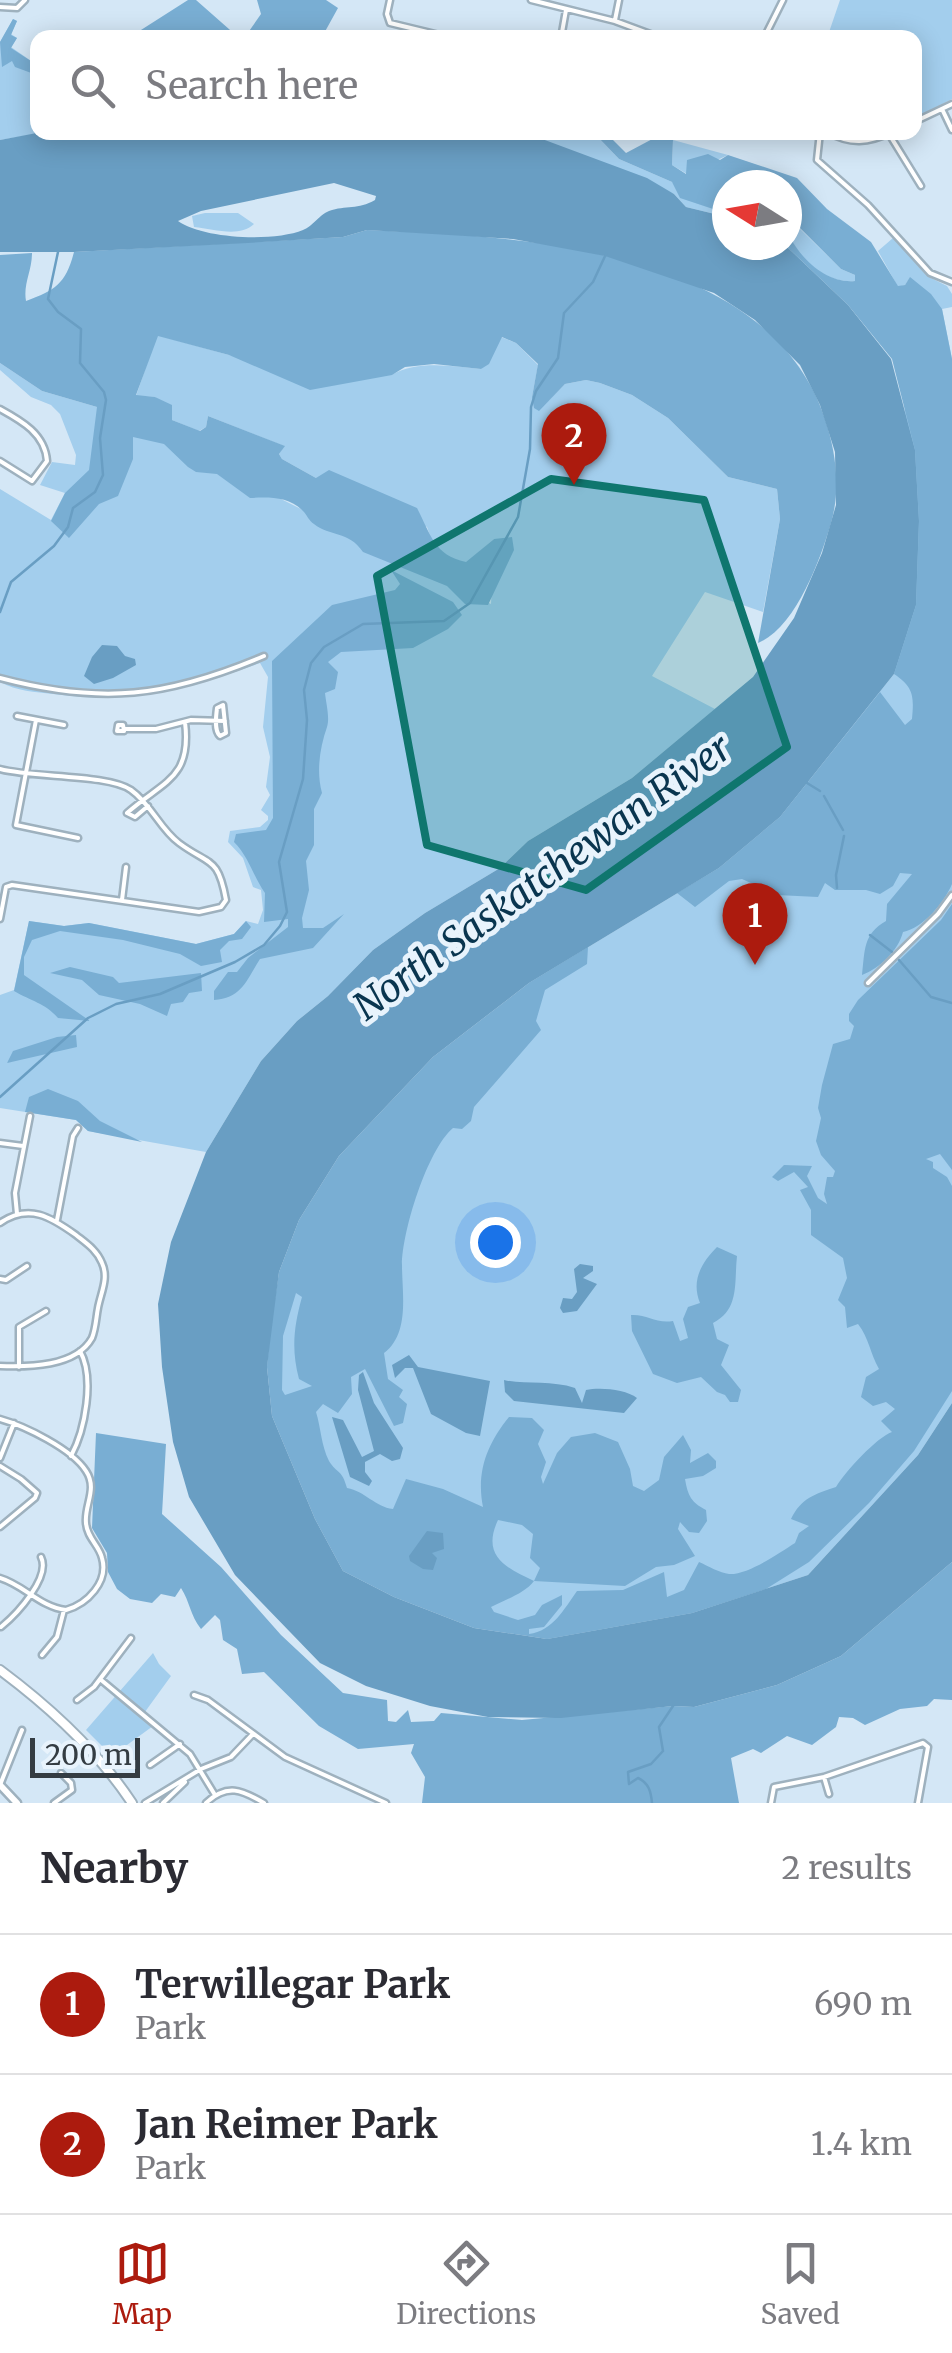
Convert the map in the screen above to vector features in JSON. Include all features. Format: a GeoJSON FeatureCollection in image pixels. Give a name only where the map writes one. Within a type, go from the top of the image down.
{"type":"FeatureCollection","features":[{"type":"Feature","properties":{"kind":"main road"},"geometry":{"type":"LineString","coordinates":[[0,1670],[86,1744],[132,1803]]}},
{"type":"Feature","properties":{"kind":"street"},"geometry":{"type":"LineString","coordinates":[[390,0],[390,23],[419,30]]}},
{"type":"Feature","properties":{"kind":"street"},"geometry":{"type":"LineString","coordinates":[[530,0],[640,30]]}},
{"type":"Feature","properties":{"kind":"street"},"geometry":{"type":"LineString","coordinates":[[615,21],[619,0]]}},
{"type":"Feature","properties":{"kind":"street"},"geometry":{"type":"LineString","coordinates":[[768,30],[783,0]]}},
{"type":"Feature","properties":{"kind":"street"},"geometry":{"type":"LineString","coordinates":[[0,6],[12,8],[23,3]]}},
{"type":"Feature","properties":{"kind":"street"},"geometry":{"type":"LineString","coordinates":[[562,30],[566,10]]}},
{"type":"Feature","properties":{"kind":"street"},"geometry":{"type":"LineString","coordinates":[[922,118],[952,104]]}},
{"type":"Feature","properties":{"kind":"street"},"geometry":{"type":"LineString","coordinates":[[942,109],[952,130]]}},
{"type":"Feature","properties":{"kind":"street"},"geometry":{"type":"LineString","coordinates":[[819,140],[817,160],[868,205],[930,273],[951,282]]}},
{"type":"Feature","properties":{"kind":"street"},"geometry":{"type":"LineString","coordinates":[[894,140],[904,163],[921,186]]}},
{"type":"Feature","properties":{"kind":"street"},"geometry":{"type":"LineString","coordinates":[[0,409],[36,432],[47,461],[32,481],[0,461]]}},
{"type":"Feature","properties":{"kind":"street"},"geometry":{"type":"LineString","coordinates":[[0,678],[67,693],[142,694],[187,684],[264,656]]}},
{"type":"Feature","properties":{"kind":"street"},"geometry":{"type":"LineString","coordinates":[[222,706],[226,720],[226,733],[220,736],[217,708],[222,706]]}},
{"type":"Feature","properties":{"kind":"street"},"geometry":{"type":"LineString","coordinates":[[16,716],[64,725]]}},
{"type":"Feature","properties":{"kind":"street"},"geometry":{"type":"LineString","coordinates":[[36,720],[16,825],[78,838]]}},
{"type":"Feature","properties":{"kind":"street"},"geometry":{"type":"LineString","coordinates":[[125,729],[226,720]]}},
{"type":"Feature","properties":{"kind":"street"},"geometry":{"type":"LineString","coordinates":[[146,804],[181,767],[187,742],[185,722]]}},
{"type":"Feature","properties":{"kind":"street"},"geometry":{"type":"LineString","coordinates":[[0,769],[25,776],[111,782],[130,789],[176,841],[212,862],[222,878],[226,900],[221,908],[199,912],[12,884],[6,887],[0,919]]}},
{"type":"Feature","properties":{"kind":"street"},"geometry":{"type":"LineString","coordinates":[[122,900],[126,867]]}},
{"type":"Feature","properties":{"kind":"street"},"geometry":{"type":"LineString","coordinates":[[868,983],[952,895]]}},
{"type":"Feature","properties":{"kind":"street"},"geometry":{"type":"LineString","coordinates":[[173,903],[174,910]]}},
{"type":"Feature","properties":{"kind":"street"},"geometry":{"type":"LineString","coordinates":[[17,1214],[15,1193],[30,1116]]}},
{"type":"Feature","properties":{"kind":"street"},"geometry":{"type":"LineString","coordinates":[[56,1221],[73,1136],[78,1128]]}},
{"type":"Feature","properties":{"kind":"street"},"geometry":{"type":"LineString","coordinates":[[0,1143],[23,1146]]}},
{"type":"Feature","properties":{"kind":"street"},"geometry":{"type":"LineString","coordinates":[[0,1223],[17,1214],[37,1213],[56,1221],[93,1248],[104,1270],[94,1331],[80,1351],[43,1364],[0,1366]]}},
{"type":"Feature","properties":{"kind":"street"},"geometry":{"type":"LineString","coordinates":[[0,1279],[6,1280],[28,1266]]}},
{"type":"Feature","properties":{"kind":"street"},"geometry":{"type":"LineString","coordinates":[[19,1367],[19,1327],[46,1311]]}},
{"type":"Feature","properties":{"kind":"street"},"geometry":{"type":"LineString","coordinates":[[71,1456],[81,1428],[87,1378],[80,1351]]}},
{"type":"Feature","properties":{"kind":"street"},"geometry":{"type":"LineString","coordinates":[[0,1419],[25,1428],[85,1469],[91,1481],[86,1525],[104,1568],[99,1584],[85,1601],[64,1610],[46,1606],[0,1578]]}},
{"type":"Feature","properties":{"kind":"street"},"geometry":{"type":"LineString","coordinates":[[25,1428],[28,1420]]}},
{"type":"Feature","properties":{"kind":"street"},"geometry":{"type":"LineString","coordinates":[[0,1458],[14,1423]]}},
{"type":"Feature","properties":{"kind":"street"},"geometry":{"type":"LineString","coordinates":[[0,1466],[36,1494],[0,1526]]}},
{"type":"Feature","properties":{"kind":"street"},"geometry":{"type":"LineString","coordinates":[[0,1628],[44,1574],[40,1557]]}},
{"type":"Feature","properties":{"kind":"street"},"geometry":{"type":"LineString","coordinates":[[42,1656],[57,1637],[64,1610]]}},
{"type":"Feature","properties":{"kind":"street"},"geometry":{"type":"LineString","coordinates":[[78,1700],[132,1638]]}},
{"type":"Feature","properties":{"kind":"street"},"geometry":{"type":"LineString","coordinates":[[100,1679],[180,1744],[201,1769],[215,1795]]}},
{"type":"Feature","properties":{"kind":"street"},"geometry":{"type":"LineString","coordinates":[[194,1695],[208,1700],[285,1757],[386,1803]]}},
{"type":"Feature","properties":{"kind":"street"},"geometry":{"type":"LineString","coordinates":[[17,1803],[0,1785],[22,1730]]}},
{"type":"Feature","properties":{"kind":"street"},"geometry":{"type":"LineString","coordinates":[[163,1803],[201,1769],[231,1757],[253,1734]]}},
{"type":"Feature","properties":{"kind":"street"},"geometry":{"type":"LineString","coordinates":[[150,1765],[180,1744]]}},
{"type":"Feature","properties":{"kind":"street"},"geometry":{"type":"LineString","coordinates":[[771,1803],[774,1787],[824,1777],[928,1744],[918,1803]]}},
{"type":"Feature","properties":{"kind":"street"},"geometry":{"type":"LineString","coordinates":[[870,1761],[874,1768]]}},
{"type":"Feature","properties":{"kind":"street"},"geometry":{"type":"LineString","coordinates":[[54,1803],[72,1790],[62,1772]]}},
{"type":"Feature","properties":{"kind":"street"},"geometry":{"type":"LineString","coordinates":[[824,1777],[829,1794]]}},
{"type":"Feature","properties":{"kind":"street"},"geometry":{"type":"LineString","coordinates":[[145,1803],[187,1780]]}},
{"type":"Feature","properties":{"kind":"street"},"geometry":{"type":"LineString","coordinates":[[206,1803],[215,1795],[240,1790],[264,1803]]}},
{"type":"Feature","properties":{"kind":"highlighted area"},"geometry":{"type":"Polygon","coordinates":[[[551,479],[704,500],[787,747],[586,890],[427,845],[377,576],[551,479]]]}},
{"type":"Feature","properties":{"kind":"shaded area"},"geometry":{"type":"Polygon","coordinates":[[[188,0],[196,0],[230,30],[141,30],[188,0]]]}},
{"type":"Feature","properties":{"kind":"shaded area"},"geometry":{"type":"Polygon","coordinates":[[[257,0],[326,0],[338,8],[326,30],[250,30],[261,14],[257,0]]]}},
{"type":"Feature","properties":{"kind":"shaded area"},"geometry":{"type":"Polygon","coordinates":[[[840,0],[952,0],[952,99],[922,114],[922,30],[830,30],[840,0]]]}},
{"type":"Feature","properties":{"kind":"shaded area"},"geometry":{"type":"Polygon","coordinates":[[[13,19],[17,21],[11,34],[17,38],[11,47],[30,60],[30,135],[0,140],[0,42],[13,19]]]}},
{"type":"Feature","properties":{"kind":"shaded area"},"geometry":{"type":"Polygon","coordinates":[[[13,19],[17,21],[11,35],[17,38],[11,48],[30,60],[30,73],[15,67],[12,61],[2,67],[0,42],[13,19]]]}},
{"type":"Feature","properties":{"kind":"shaded area"},"geometry":{"type":"Polygon","coordinates":[[[543,140],[601,140],[619,159],[712,204],[712,213],[686,207],[674,194],[543,140]]]}},
{"type":"Feature","properties":{"kind":"shaded area"},"geometry":{"type":"Polygon","coordinates":[[[601,140],[613,140],[626,153],[650,140],[673,140],[672,165],[686,174],[687,160],[708,154],[720,160],[728,155],[773,170],[712,170],[712,209],[680,198],[672,182],[619,159],[601,140]]]}},
{"type":"Feature","properties":{"kind":"shaded area"},"geometry":{"type":"Polygon","coordinates":[[[673,140],[728,155],[687,174],[672,165],[673,140]]]}},
{"type":"Feature","properties":{"kind":"shaded area"},"geometry":{"type":"Polygon","coordinates":[[[802,183],[827,209],[871,242],[898,286],[905,285],[910,277],[931,294],[942,309],[952,359],[952,884],[932,914],[903,932],[887,958],[862,975],[869,937],[886,921],[887,904],[912,874],[900,873],[893,886],[880,894],[835,890],[825,883],[818,897],[777,895],[742,879],[729,881],[695,907],[677,893],[719,868],[780,817],[880,692],[905,725],[912,719],[911,693],[894,674],[916,605],[919,521],[915,450],[892,359],[848,305],[801,260],[802,255],[833,278],[855,281],[855,275],[841,269],[802,230],[802,183]]]}},
{"type":"Feature","properties":{"kind":"shaded area"},"geometry":{"type":"Polygon","coordinates":[[[238,213],[254,224],[234,232],[194,227],[192,216],[238,213]]]}},
{"type":"Feature","properties":{"kind":"shaded area"},"geometry":{"type":"Polygon","coordinates":[[[367,230],[494,238],[563,247],[631,262],[695,285],[751,318],[795,362],[825,419],[836,471],[836,497],[826,538],[804,592],[783,623],[758,643],[780,519],[777,489],[728,477],[668,418],[632,395],[600,383],[586,380],[565,384],[539,411],[534,408],[532,397],[538,364],[516,343],[502,337],[489,364],[481,369],[434,364],[405,367],[392,375],[310,390],[229,355],[158,336],[136,395],[155,397],[172,405],[172,420],[200,431],[206,427],[208,416],[285,446],[279,454],[282,459],[316,478],[329,470],[417,508],[440,549],[455,559],[466,562],[494,539],[512,537],[514,550],[488,605],[465,604],[447,586],[363,552],[351,540],[320,528],[291,503],[250,498],[217,474],[188,467],[164,444],[133,437],[133,459],[118,496],[99,504],[69,538],[51,521],[65,493],[89,470],[97,407],[42,391],[0,363],[0,255],[32,253],[26,301],[58,284],[74,252],[343,237],[367,230]]]}},
{"type":"Feature","properties":{"kind":"shaded area"},"geometry":{"type":"Polygon","coordinates":[[[802,231],[841,269],[855,275],[855,281],[823,274],[805,259],[802,231]]]}},
{"type":"Feature","properties":{"kind":"shaded area"},"geometry":{"type":"Polygon","coordinates":[[[893,238],[952,294],[952,307],[942,309],[952,359],[952,1403],[918,1455],[808,1575],[692,1613],[547,1639],[394,1597],[267,1367],[271,1325],[529,983],[719,868],[780,817],[894,674],[910,278],[898,287],[878,251],[893,238]]]}},
{"type":"Feature","properties":{"kind":"shaded area"},"geometry":{"type":"Polygon","coordinates":[[[157,335],[229,355],[391,375],[424,366],[481,369],[501,337],[516,343],[538,365],[532,397],[539,410],[565,384],[586,380],[632,395],[668,418],[728,477],[777,489],[780,519],[763,612],[705,592],[652,676],[715,709],[632,778],[528,841],[500,868],[373,950],[297,1021],[261,1061],[206,1152],[88,1131],[76,1120],[0,1108],[0,995],[14,990],[29,921],[64,926],[89,923],[196,944],[234,934],[246,921],[258,924],[263,910],[261,890],[253,887],[243,858],[228,842],[230,831],[260,827],[268,820],[261,810],[270,795],[266,787],[270,757],[263,727],[268,677],[260,663],[183,688],[110,698],[53,694],[0,682],[0,489],[51,520],[65,493],[40,485],[52,462],[75,465],[76,455],[60,414],[51,405],[31,397],[0,370],[0,363],[42,391],[97,407],[491,604],[494,539],[466,563],[458,561],[440,551],[427,527],[282,459],[279,454],[284,446],[208,416],[206,427],[199,431],[172,420],[155,397],[136,396],[157,335]]]}},
{"type":"Feature","properties":{"kind":"shaded area"},"geometry":{"type":"Polygon","coordinates":[[[391,570],[453,602],[462,615],[448,629],[413,648],[341,652],[328,662],[338,672],[335,689],[325,693],[328,719],[320,759],[322,793],[314,809],[314,845],[306,861],[309,890],[303,928],[323,928],[344,914],[313,948],[260,959],[237,992],[214,1000],[214,991],[228,972],[237,972],[248,958],[288,927],[288,919],[264,922],[265,893],[234,842],[236,834],[266,830],[273,818],[272,661],[332,605],[395,590],[400,584],[391,570]]]}},
{"type":"Feature","properties":{"kind":"shaded area"},"geometry":{"type":"Polygon","coordinates":[[[952,904],[952,1170],[940,1154],[926,1159],[952,1186],[952,1391],[914,1451],[869,1503],[809,1562],[766,1589],[692,1613],[547,1639],[474,1628],[394,1597],[343,1571],[315,1519],[272,1416],[267,1367],[271,1325],[279,1272],[299,1220],[339,1156],[433,1057],[529,983],[588,947],[587,964],[545,990],[536,1021],[541,1030],[474,1107],[471,1121],[462,1129],[453,1128],[443,1139],[425,1172],[403,1251],[401,1324],[384,1353],[388,1379],[403,1390],[399,1397],[407,1404],[403,1423],[394,1426],[365,1369],[351,1377],[352,1394],[338,1413],[323,1404],[316,1412],[326,1455],[347,1488],[393,1509],[406,1479],[443,1489],[483,1507],[481,1482],[485,1459],[509,1417],[532,1418],[544,1430],[538,1444],[546,1462],[543,1484],[557,1453],[571,1437],[595,1433],[618,1442],[633,1486],[644,1491],[659,1480],[664,1457],[683,1435],[691,1450],[690,1463],[708,1453],[716,1461],[716,1468],[703,1476],[685,1479],[691,1498],[706,1510],[707,1521],[699,1533],[689,1532],[680,1522],[678,1529],[695,1556],[656,1567],[625,1586],[534,1581],[520,1593],[491,1607],[494,1612],[518,1620],[535,1615],[542,1605],[562,1595],[562,1605],[544,1627],[529,1629],[529,1634],[551,1624],[577,1591],[623,1590],[664,1572],[667,1597],[684,1590],[699,1562],[722,1572],[737,1573],[763,1563],[795,1543],[799,1533],[809,1526],[791,1519],[799,1506],[836,1487],[862,1456],[892,1432],[881,1421],[895,1409],[886,1402],[873,1406],[861,1397],[866,1377],[879,1369],[858,1324],[847,1328],[845,1307],[838,1300],[847,1278],[843,1258],[811,1235],[811,1210],[800,1190],[808,1187],[794,1172],[778,1181],[772,1177],[784,1165],[812,1166],[807,1176],[818,1198],[827,1204],[827,1177],[833,1177],[835,1171],[821,1155],[816,1141],[822,1085],[833,1044],[850,1039],[854,1026],[849,1014],[858,1000],[941,920],[952,904]],[[296,1293],[283,1336],[285,1395],[312,1386],[299,1379],[295,1358],[294,1338],[302,1297],[296,1293]],[[498,1520],[493,1543],[499,1559],[534,1581],[540,1568],[530,1558],[533,1534],[522,1525],[498,1520]]]}},
{"type":"Feature","properties":{"kind":"shaded area"},"geometry":{"type":"Polygon","coordinates":[[[29,921],[64,926],[89,923],[196,944],[234,934],[246,921],[251,927],[242,939],[229,941],[220,950],[222,962],[201,966],[180,954],[123,940],[60,931],[32,940],[24,957],[24,975],[90,1021],[58,1018],[14,991],[29,921]]]}},
{"type":"Feature","properties":{"kind":"shaded area"},"geometry":{"type":"Polygon","coordinates":[[[70,967],[113,977],[119,983],[201,973],[202,991],[189,993],[183,1002],[171,1004],[167,1016],[140,1004],[99,995],[82,980],[50,973],[70,967]]]}},
{"type":"Feature","properties":{"kind":"shaded area"},"geometry":{"type":"Polygon","coordinates":[[[76,1035],[77,1047],[7,1063],[13,1051],[76,1035]]]}},
{"type":"Feature","properties":{"kind":"shaded area"},"geometry":{"type":"Polygon","coordinates":[[[48,1089],[78,1101],[100,1121],[142,1142],[88,1131],[76,1120],[25,1112],[29,1097],[48,1089]]]}},
{"type":"Feature","properties":{"kind":"shaded area"},"geometry":{"type":"Polygon","coordinates":[[[717,1247],[737,1256],[732,1303],[713,1323],[717,1339],[729,1345],[721,1365],[741,1390],[738,1402],[730,1402],[701,1377],[677,1383],[653,1374],[632,1331],[631,1315],[637,1315],[673,1321],[680,1341],[688,1338],[683,1319],[688,1307],[700,1303],[699,1273],[717,1247]]]}},
{"type":"Feature","properties":{"kind":"shaded area"},"geometry":{"type":"Polygon","coordinates":[[[96,1433],[166,1444],[162,1514],[221,1567],[281,1635],[343,1693],[387,1700],[388,1721],[396,1722],[408,1710],[411,1722],[434,1721],[441,1713],[522,1720],[694,1707],[777,1685],[841,1656],[952,1562],[952,1700],[934,1699],[927,1706],[900,1709],[865,1725],[853,1718],[839,1717],[836,1727],[812,1745],[787,1736],[761,1753],[753,1749],[731,1758],[739,1803],[422,1803],[425,1777],[411,1753],[414,1744],[358,1749],[319,1726],[264,1672],[242,1674],[237,1649],[223,1640],[220,1620],[215,1615],[201,1629],[181,1588],[175,1597],[161,1594],[152,1603],[130,1599],[117,1589],[108,1572],[107,1553],[92,1528],[96,1433]]]}},
{"type":"Feature","properties":{"kind":"shaded area"},"geometry":{"type":"Polygon","coordinates":[[[153,1653],[171,1676],[142,1716],[153,1726],[112,1756],[86,1730],[153,1653]]]}},
{"type":"Feature","properties":{"kind":"water","name":"North Saskatchewan River"},"geometry":{"type":"Polygon","coordinates":[[[30,134],[30,140],[545,140],[647,178],[674,194],[686,207],[712,213],[712,260],[801,260],[848,305],[891,359],[915,450],[919,521],[916,605],[894,674],[780,817],[719,868],[529,983],[433,1057],[339,1156],[299,1220],[279,1272],[267,1367],[272,1416],[315,1519],[343,1571],[394,1597],[474,1628],[547,1639],[692,1613],[808,1575],[918,1455],[952,1403],[952,1562],[841,1656],[777,1685],[694,1707],[561,1718],[488,1717],[430,1706],[366,1686],[320,1663],[235,1575],[189,1497],[173,1442],[158,1304],[171,1242],[206,1152],[261,1061],[297,1021],[373,950],[500,868],[528,841],[632,778],[753,677],[794,618],[822,553],[836,505],[835,452],[820,405],[800,365],[755,320],[714,293],[605,256],[513,239],[367,230],[343,237],[74,252],[0,252],[0,140],[30,134]],[[334,183],[201,211],[178,221],[221,235],[275,236],[303,230],[329,211],[363,205],[376,196],[334,183]]]}},
{"type":"Feature","properties":{"kind":"water"},"geometry":{"type":"Polygon","coordinates":[[[102,645],[117,646],[125,656],[135,659],[136,665],[94,684],[84,676],[102,645]]]}},
{"type":"Feature","properties":{"kind":"water"},"geometry":{"type":"Polygon","coordinates":[[[580,1264],[593,1266],[593,1271],[583,1278],[597,1284],[577,1311],[563,1313],[563,1298],[572,1299],[577,1292],[574,1269],[580,1264]]]}},
{"type":"Feature","properties":{"kind":"water"},"geometry":{"type":"Polygon","coordinates":[[[409,1355],[418,1367],[490,1381],[480,1436],[431,1414],[413,1368],[405,1368],[395,1378],[392,1365],[409,1355]]]}},
{"type":"Feature","properties":{"kind":"water"},"geometry":{"type":"Polygon","coordinates":[[[363,1372],[374,1403],[403,1448],[400,1459],[392,1461],[380,1454],[365,1462],[365,1472],[372,1481],[369,1486],[350,1477],[332,1417],[343,1420],[362,1457],[374,1451],[358,1390],[359,1375],[363,1372]]]}},
{"type":"Feature","properties":{"kind":"water"},"geometry":{"type":"Polygon","coordinates":[[[504,1380],[575,1388],[582,1403],[586,1390],[591,1389],[619,1391],[637,1398],[624,1413],[514,1401],[505,1392],[504,1380]]]}},
{"type":"Feature","properties":{"kind":"water"},"geometry":{"type":"Polygon","coordinates":[[[427,1531],[443,1533],[444,1549],[432,1553],[437,1558],[433,1570],[423,1569],[409,1556],[427,1531]]]}},
{"type":"Feature","properties":{"kind":"waterway"},"geometry":{"type":"LineString","coordinates":[[0,612],[11,582],[54,546],[68,527],[73,508],[95,492],[103,475],[100,438],[104,392],[80,363],[81,329],[48,299],[58,252]]}},
{"type":"Feature","properties":{"kind":"waterway"},"geometry":{"type":"LineString","coordinates":[[0,1097],[88,1018],[116,1004],[160,994],[235,962],[264,945],[280,926],[287,912],[279,862],[303,779],[307,720],[304,690],[311,663],[324,647],[363,624],[444,621],[470,603],[518,517],[530,449],[531,407],[536,391],[558,358],[564,313],[593,282],[606,254]]}},
{"type":"Feature","properties":{"kind":"waterway"},"geometry":{"type":"LineString","coordinates":[[807,783],[820,791]]}},
{"type":"Feature","properties":{"kind":"waterway"},"geometry":{"type":"LineString","coordinates":[[824,796],[843,830]]}},
{"type":"Feature","properties":{"kind":"waterway"},"geometry":{"type":"LineString","coordinates":[[837,888],[844,836]]}},
{"type":"Feature","properties":{"kind":"waterway"},"geometry":{"type":"LineString","coordinates":[[870,935],[892,952]]}},
{"type":"Feature","properties":{"kind":"waterway"},"geometry":{"type":"LineString","coordinates":[[899,960],[931,997],[952,1003]]}},
{"type":"Feature","properties":{"kind":"waterway"},"geometry":{"type":"LineString","coordinates":[[652,1803],[647,1785],[638,1778],[629,1784],[628,1772],[651,1764],[663,1751],[659,1727],[673,1706]]}},
{"type":"Feature","properties":{"kind":"place","name":"Jan Reimer Park"},"geometry":{"type":"Point","coordinates":[574,485]}},
{"type":"Feature","properties":{"kind":"place","name":"Terwillegar Park"},"geometry":{"type":"Point","coordinates":[755,965]}}]}
